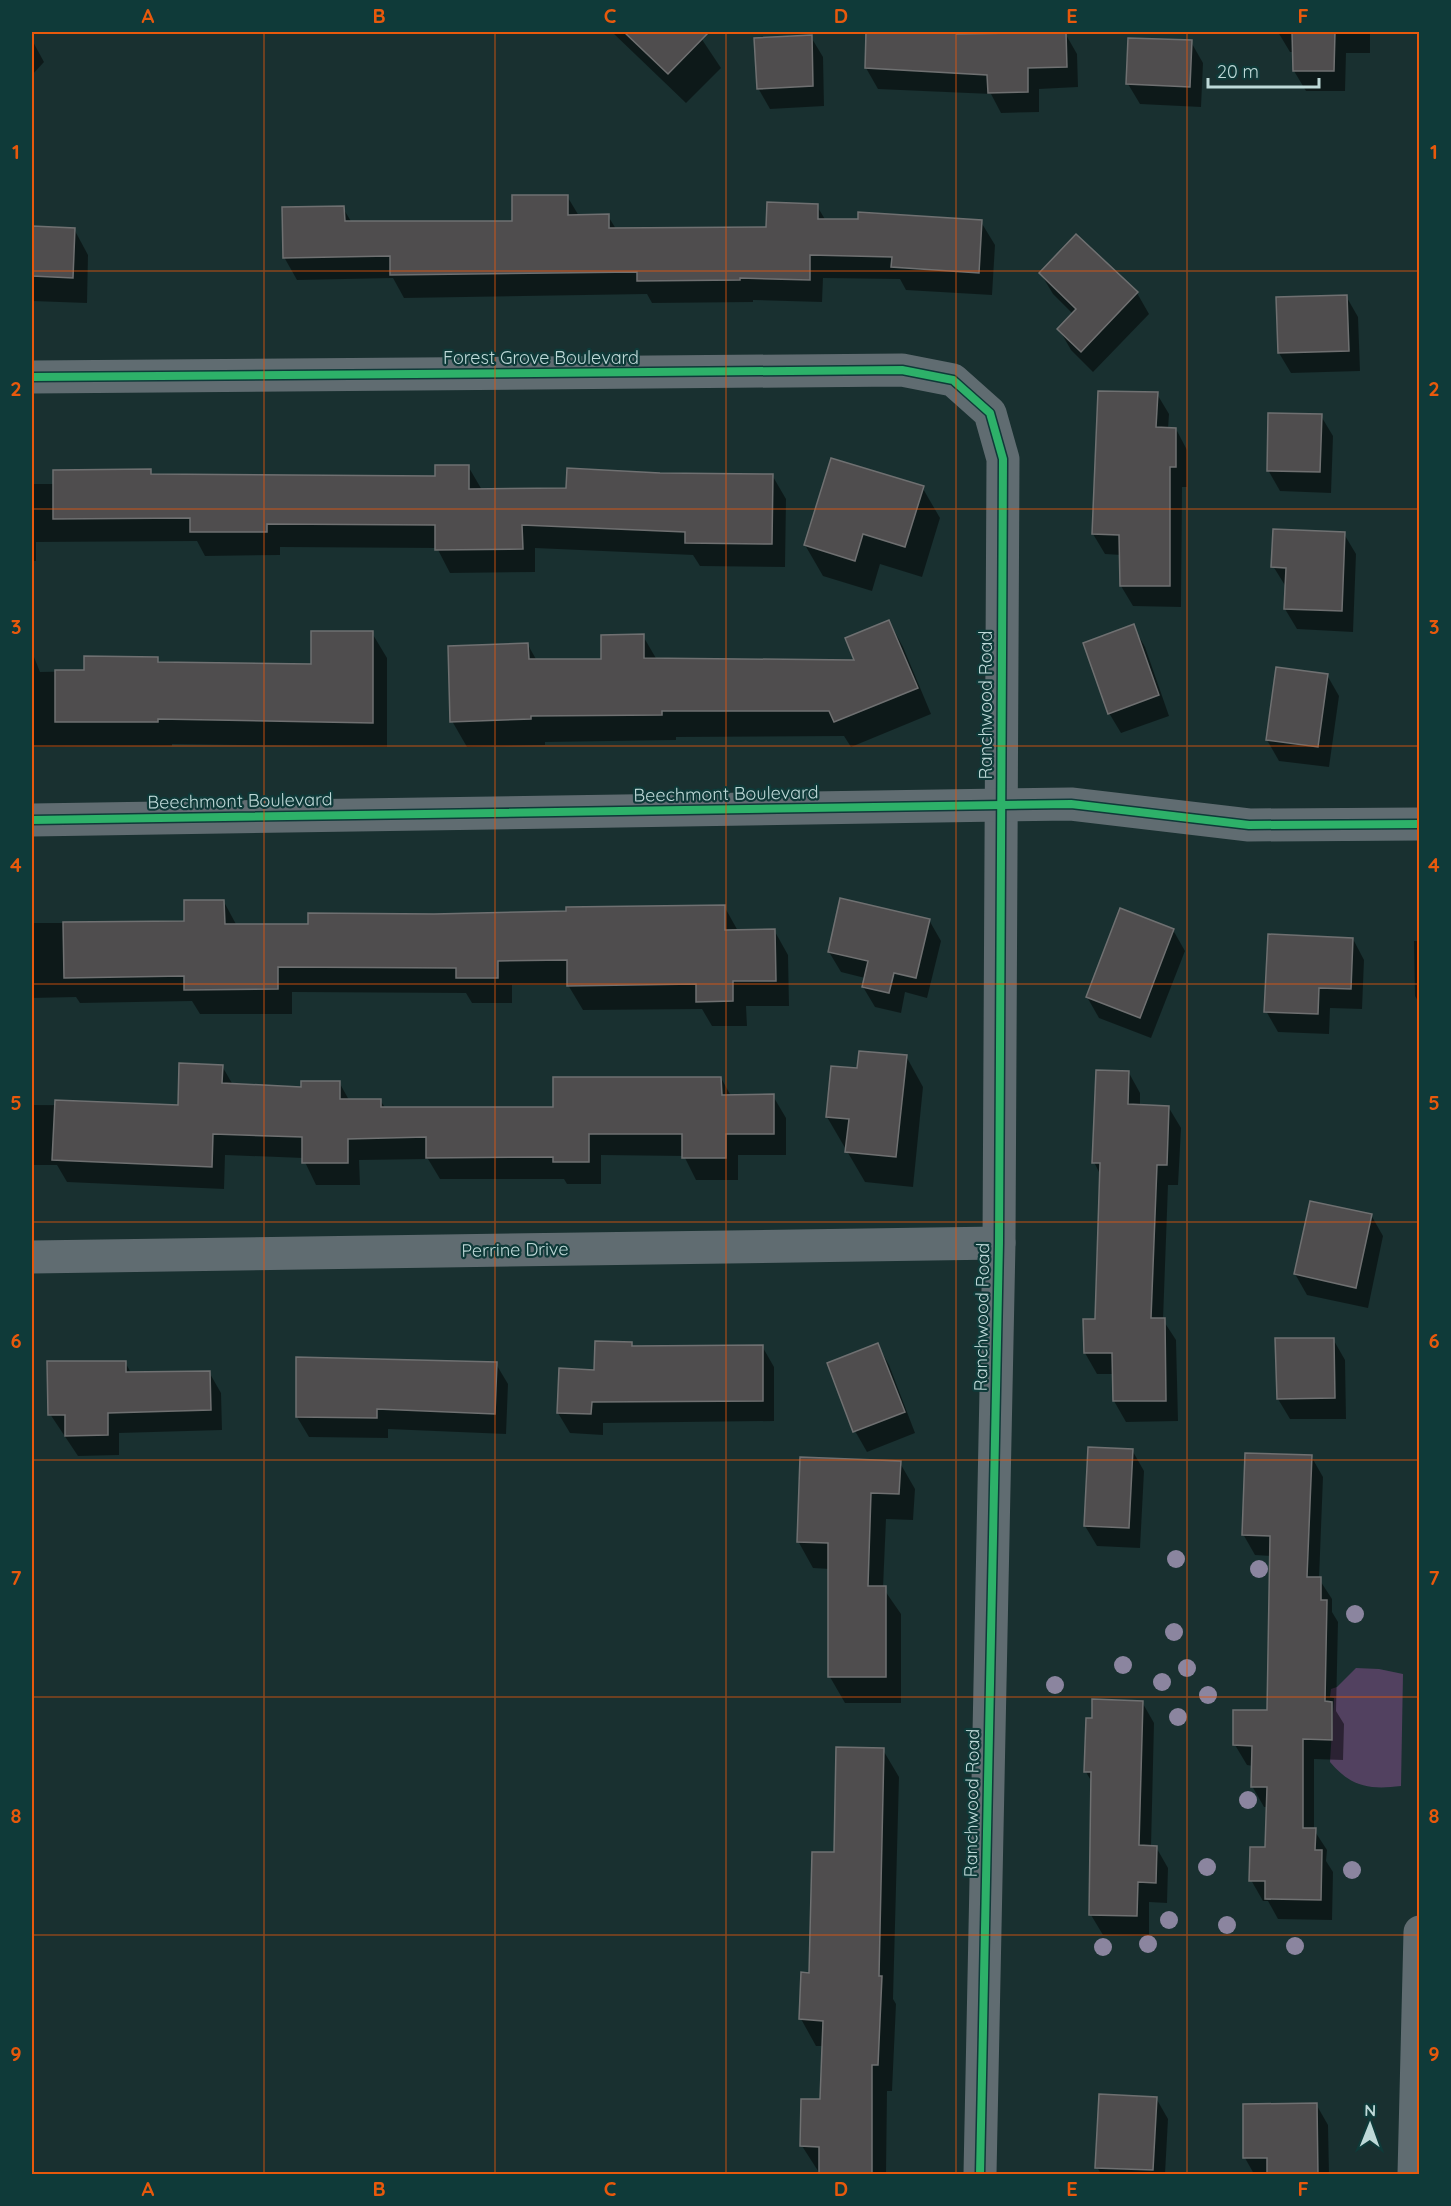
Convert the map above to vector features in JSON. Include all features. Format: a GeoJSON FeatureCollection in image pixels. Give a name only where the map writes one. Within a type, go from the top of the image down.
{"type":"FeatureCollection","features":[{"type":"Feature","properties":{"kind":"street","name":"Forest Grove Boulevard"},"geometry":{"type":"LineString","coordinates":[[32,377],[902,370],[953,380],[990,413],[1002,459]]}},
{"type":"Feature","properties":{"kind":"street","name":"Ranchwood Road"},"geometry":{"type":"LineString","coordinates":[[980,2175],[999,1243],[1002,459]]}},
{"type":"Feature","properties":{"kind":"street","name":"Beechmont Boulevard"},"geometry":{"type":"LineString","coordinates":[[32,820],[1071,804],[1249,825],[1419,824]]}},
{"type":"Feature","properties":{"kind":"street","name":"Perrine Drive"},"geometry":{"type":"LineString","coordinates":[[32,1257],[999,1243]]}},
{"type":"Feature","properties":{"kind":"street"},"geometry":{"type":"LineString","coordinates":[[1414,2175],[1419,1932]]}},
{"type":"Feature","properties":{"kind":"shaded area"},"geometry":{"type":"Polygon","coordinates":[[[1356,1668],[1379,1669],[1403,1674],[1401,1786],[1362,1785],[1346,1777],[1330,1762],[1334,1698],[1330,1697],[1331,1689],[1337,1687],[1356,1668]]]}},
{"type":"Feature","properties":{"kind":"building"},"geometry":{"type":"Polygon","coordinates":[[[624,32],[709,32],[668,74],[624,32]]]}},
{"type":"Feature","properties":{"kind":"building"},"geometry":{"type":"Polygon","coordinates":[[[866,32],[958,32],[957,34],[1066,32],[1067,67],[1028,68],[1028,92],[988,93],[987,75],[865,68],[866,32]]]}},
{"type":"Feature","properties":{"kind":"building"},"geometry":{"type":"Polygon","coordinates":[[[1292,32],[1335,32],[1334,71],[1293,71],[1292,32]]]}},
{"type":"Feature","properties":{"kind":"building"},"geometry":{"type":"Polygon","coordinates":[[[812,35],[813,86],[757,89],[754,38],[812,35]]]}},
{"type":"Feature","properties":{"kind":"building"},"geometry":{"type":"Polygon","coordinates":[[[1128,38],[1192,40],[1190,87],[1126,84],[1128,38]]]}},
{"type":"Feature","properties":{"kind":"building"},"geometry":{"type":"Polygon","coordinates":[[[512,195],[568,195],[568,215],[609,214],[609,228],[766,227],[767,202],[818,204],[818,219],[858,219],[858,212],[982,220],[979,273],[891,267],[892,257],[810,255],[810,280],[740,278],[740,280],[637,281],[637,272],[390,275],[390,256],[283,258],[282,207],[344,206],[345,221],[512,221],[512,195]]]}},
{"type":"Feature","properties":{"kind":"building"},"geometry":{"type":"Polygon","coordinates":[[[32,226],[75,228],[73,278],[32,276],[32,226]]]}},
{"type":"Feature","properties":{"kind":"building"},"geometry":{"type":"Polygon","coordinates":[[[1076,234],[1138,292],[1081,352],[1057,329],[1076,309],[1039,273],[1076,234]]]}},
{"type":"Feature","properties":{"kind":"building"},"geometry":{"type":"Polygon","coordinates":[[[1347,295],[1349,351],[1278,353],[1276,297],[1347,295]]]}},
{"type":"Feature","properties":{"kind":"building"},"geometry":{"type":"Polygon","coordinates":[[[1098,391],[1158,392],[1156,427],[1176,428],[1176,467],[1170,467],[1170,586],[1120,586],[1119,535],[1092,534],[1098,391]]]}},
{"type":"Feature","properties":{"kind":"building"},"geometry":{"type":"Polygon","coordinates":[[[1268,413],[1322,414],[1320,472],[1267,471],[1268,413]]]}},
{"type":"Feature","properties":{"kind":"building"},"geometry":{"type":"Polygon","coordinates":[[[831,458],[924,486],[905,547],[863,534],[855,561],[804,545],[831,458]]]}},
{"type":"Feature","properties":{"kind":"building"},"geometry":{"type":"Polygon","coordinates":[[[435,465],[469,465],[469,489],[566,488],[567,468],[660,473],[773,474],[772,544],[685,543],[685,532],[522,525],[523,549],[435,550],[435,525],[267,524],[267,532],[190,532],[190,518],[53,519],[53,470],[151,469],[151,474],[435,476],[435,465]]]}},
{"type":"Feature","properties":{"kind":"building"},"geometry":{"type":"Polygon","coordinates":[[[1273,529],[1345,532],[1342,611],[1284,609],[1286,568],[1271,567],[1273,529]]]}},
{"type":"Feature","properties":{"kind":"building"},"geometry":{"type":"Polygon","coordinates":[[[889,620],[918,688],[834,722],[829,711],[662,711],[662,715],[531,716],[531,719],[450,722],[448,646],[528,643],[529,659],[601,659],[601,635],[644,634],[644,658],[854,660],[845,638],[889,620]]]}},
{"type":"Feature","properties":{"kind":"building"},"geometry":{"type":"Polygon","coordinates":[[[1134,624],[1159,695],[1108,714],[1083,643],[1134,624]]]}},
{"type":"Feature","properties":{"kind":"building"},"geometry":{"type":"Polygon","coordinates":[[[311,631],[373,631],[373,723],[158,719],[158,722],[55,722],[55,670],[84,670],[84,656],[158,657],[158,662],[311,664],[311,631]]]}},
{"type":"Feature","properties":{"kind":"building"},"geometry":{"type":"Polygon","coordinates":[[[1276,667],[1328,674],[1318,747],[1266,740],[1276,667]]]}},
{"type":"Feature","properties":{"kind":"building"},"geometry":{"type":"Polygon","coordinates":[[[840,898],[930,919],[916,978],[894,973],[889,993],[862,987],[868,961],[828,952],[840,898]]]}},
{"type":"Feature","properties":{"kind":"building"},"geometry":{"type":"Polygon","coordinates":[[[184,900],[224,900],[225,924],[308,924],[308,913],[434,914],[566,911],[566,907],[725,905],[725,930],[775,929],[776,981],[733,981],[733,1001],[696,1002],[696,984],[567,986],[567,960],[498,961],[498,978],[456,978],[456,968],[278,967],[278,989],[184,990],[184,976],[64,978],[63,922],[184,921],[184,900]]]}},
{"type":"Feature","properties":{"kind":"building"},"geometry":{"type":"Polygon","coordinates":[[[1120,908],[1174,929],[1140,1018],[1086,997],[1120,908]]]}},
{"type":"Feature","properties":{"kind":"building"},"geometry":{"type":"Polygon","coordinates":[[[1268,934],[1353,938],[1351,989],[1319,988],[1318,1014],[1264,1012],[1268,934]]]}},
{"type":"Feature","properties":{"kind":"building"},"geometry":{"type":"Polygon","coordinates":[[[859,1051],[907,1055],[896,1157],[845,1152],[849,1119],[826,1117],[831,1066],[857,1068],[859,1051]]]}},
{"type":"Feature","properties":{"kind":"building"},"geometry":{"type":"Polygon","coordinates":[[[179,1063],[223,1065],[222,1083],[301,1087],[301,1081],[340,1081],[340,1099],[381,1099],[381,1107],[553,1107],[553,1077],[721,1077],[722,1095],[774,1094],[774,1134],[726,1134],[726,1158],[682,1158],[682,1134],[589,1134],[589,1162],[553,1162],[553,1157],[426,1158],[426,1137],[348,1139],[348,1163],[302,1163],[302,1137],[213,1134],[212,1167],[52,1160],[55,1100],[178,1105],[179,1063]]]}},
{"type":"Feature","properties":{"kind":"building"},"geometry":{"type":"Polygon","coordinates":[[[1096,1070],[1129,1071],[1128,1104],[1169,1106],[1167,1165],[1157,1165],[1151,1318],[1165,1318],[1166,1401],[1113,1401],[1112,1353],[1084,1353],[1083,1319],[1095,1319],[1100,1163],[1092,1163],[1096,1070]]]}},
{"type":"Feature","properties":{"kind":"building"},"geometry":{"type":"Polygon","coordinates":[[[1310,1201],[1372,1214],[1356,1288],[1294,1274],[1310,1201]]]}},
{"type":"Feature","properties":{"kind":"building"},"geometry":{"type":"Polygon","coordinates":[[[1275,1338],[1334,1338],[1335,1398],[1277,1399],[1275,1338]]]}},
{"type":"Feature","properties":{"kind":"building"},"geometry":{"type":"Polygon","coordinates":[[[595,1341],[632,1342],[632,1346],[763,1345],[763,1401],[592,1402],[591,1414],[557,1413],[559,1368],[594,1370],[595,1341]]]}},
{"type":"Feature","properties":{"kind":"building"},"geometry":{"type":"Polygon","coordinates":[[[878,1343],[905,1412],[853,1432],[827,1363],[878,1343]]]}},
{"type":"Feature","properties":{"kind":"building"},"geometry":{"type":"Polygon","coordinates":[[[296,1357],[497,1362],[495,1414],[377,1409],[377,1418],[296,1417],[296,1357]]]}},
{"type":"Feature","properties":{"kind":"building"},"geometry":{"type":"Polygon","coordinates":[[[47,1361],[126,1361],[126,1372],[210,1371],[211,1410],[108,1413],[108,1435],[65,1436],[65,1415],[48,1415],[47,1361]]]}},
{"type":"Feature","properties":{"kind":"building"},"geometry":{"type":"Polygon","coordinates":[[[1088,1447],[1133,1449],[1129,1528],[1084,1526],[1088,1447]]]}},
{"type":"Feature","properties":{"kind":"building"},"geometry":{"type":"Polygon","coordinates":[[[1245,1453],[1312,1455],[1307,1577],[1321,1577],[1321,1600],[1327,1600],[1325,1701],[1332,1702],[1332,1740],[1303,1739],[1303,1828],[1316,1828],[1315,1850],[1322,1850],[1321,1900],[1265,1899],[1265,1881],[1249,1881],[1250,1847],[1265,1847],[1267,1787],[1251,1787],[1252,1746],[1233,1745],[1233,1710],[1267,1710],[1270,1536],[1242,1535],[1245,1453]]]}},
{"type":"Feature","properties":{"kind":"building"},"geometry":{"type":"Polygon","coordinates":[[[800,1457],[901,1461],[899,1494],[871,1493],[868,1586],[886,1586],[886,1677],[828,1677],[828,1543],[797,1542],[800,1457]]]}},
{"type":"Feature","properties":{"kind":"building"},"geometry":{"type":"Polygon","coordinates":[[[1092,1699],[1143,1701],[1139,1845],[1157,1846],[1156,1883],[1138,1882],[1137,1916],[1089,1915],[1091,1772],[1084,1772],[1086,1718],[1092,1718],[1092,1699]]]}},
{"type":"Feature","properties":{"kind":"building"},"geometry":{"type":"Polygon","coordinates":[[[836,1747],[884,1748],[879,1976],[882,1976],[878,2065],[872,2065],[872,2175],[819,2175],[819,2147],[800,2146],[801,2099],[820,2099],[823,2021],[799,2019],[801,1972],[809,1973],[812,1852],[834,1852],[836,1747]]]}},
{"type":"Feature","properties":{"kind":"building"},"geometry":{"type":"Polygon","coordinates":[[[1099,2094],[1157,2097],[1153,2170],[1095,2168],[1099,2094]]]}},
{"type":"Feature","properties":{"kind":"building"},"geometry":{"type":"Polygon","coordinates":[[[1317,2103],[1318,2175],[1267,2175],[1267,2158],[1243,2158],[1243,2104],[1317,2103]]]}},
{"type":"Feature","properties":{"kind":"cycle path"},"geometry":{"type":"LineString","coordinates":[[32,377],[902,370],[953,380],[990,413],[1003,459],[999,1243],[980,2174]]}},
{"type":"Feature","properties":{"kind":"cycle path"},"geometry":{"type":"LineString","coordinates":[[32,820],[1071,804],[1249,825],[1420,824]]}}]}
